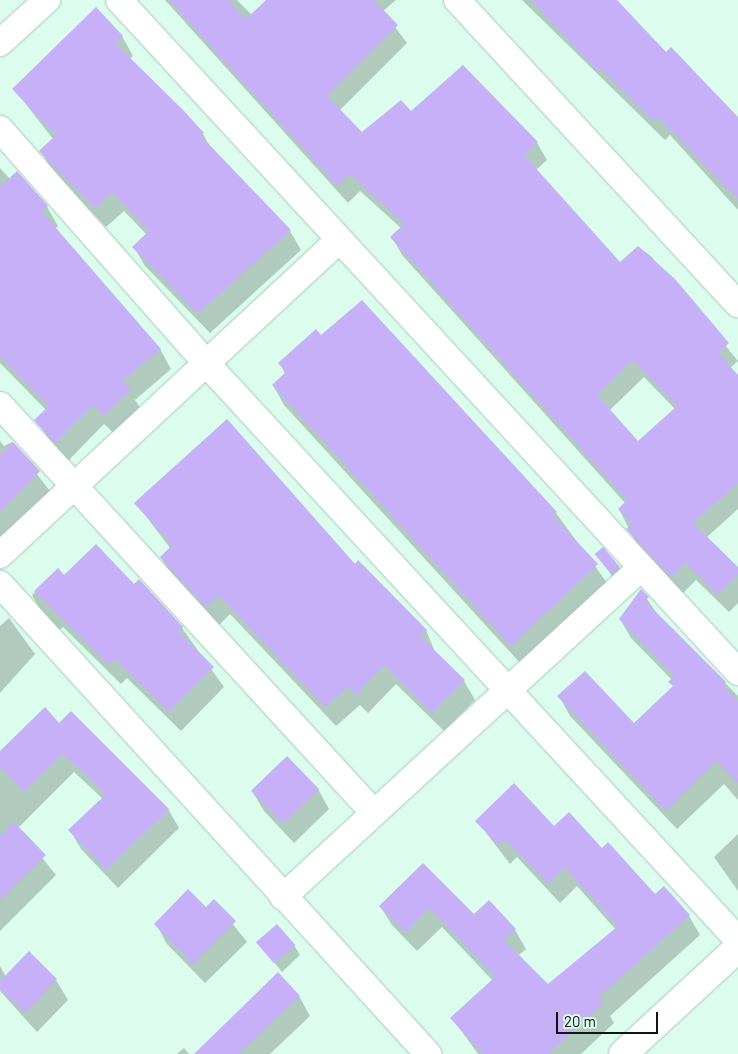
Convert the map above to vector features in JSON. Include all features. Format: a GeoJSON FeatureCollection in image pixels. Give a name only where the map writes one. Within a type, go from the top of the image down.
{"type":"FeatureCollection","features":[{"type":"Feature","properties":{"kind":"street"},"geometry":{"type":"LineString","coordinates":[[0,43],[47,0]]}},
{"type":"Feature","properties":{"kind":"street"},"geometry":{"type":"LineString","coordinates":[[119,0],[337,242],[738,672]]}},
{"type":"Feature","properties":{"kind":"street"},"geometry":{"type":"LineString","coordinates":[[456,0],[738,304]]}},
{"type":"Feature","properties":{"kind":"street"},"geometry":{"type":"LineString","coordinates":[[0,129],[206,363],[510,688],[738,940]]}},
{"type":"Feature","properties":{"kind":"street"},"geometry":{"type":"LineString","coordinates":[[0,555],[337,242]]}},
{"type":"Feature","properties":{"kind":"street"},"geometry":{"type":"LineString","coordinates":[[0,405],[374,812]]}},
{"type":"Feature","properties":{"kind":"street"},"geometry":{"type":"LineString","coordinates":[[283,897],[641,568]]}},
{"type":"Feature","properties":{"kind":"street"},"geometry":{"type":"LineString","coordinates":[[0,584],[283,897],[428,1054]]}},
{"type":"Feature","properties":{"kind":"street"},"geometry":{"type":"LineString","coordinates":[[623,1054],[738,948]]}},
{"type":"Feature","properties":{"kind":"building"},"geometry":{"type":"Polygon","coordinates":[[[169,0],[228,0],[246,19],[266,0],[374,0],[398,25],[327,96],[362,132],[401,100],[411,111],[463,65],[538,142],[524,155],[620,262],[638,246],[675,279],[729,343],[718,353],[738,375],[738,483],[693,523],[738,567],[738,575],[718,595],[686,563],[671,577],[626,529],[632,524],[618,509],[627,500],[390,237],[404,224],[350,174],[337,186],[169,0]],[[633,360],[597,395],[638,441],[677,406],[633,360]]]}},
{"type":"Feature","properties":{"kind":"building"},"geometry":{"type":"Polygon","coordinates":[[[531,0],[617,0],[666,52],[671,47],[738,117],[738,199],[658,117],[653,121],[600,68],[597,71],[531,0]]]}},
{"type":"Feature","properties":{"kind":"building"},"geometry":{"type":"Polygon","coordinates":[[[96,7],[123,36],[115,43],[184,111],[204,133],[201,136],[291,230],[198,314],[132,247],[149,231],[112,192],[95,208],[39,151],[56,135],[12,89],[96,7]]]}},
{"type":"Feature","properties":{"kind":"building"},"geometry":{"type":"Polygon","coordinates":[[[17,171],[48,206],[42,212],[161,349],[123,381],[131,389],[104,416],[93,405],[55,443],[34,420],[49,406],[0,356],[0,187],[17,171]]]}},
{"type":"Feature","properties":{"kind":"building"},"geometry":{"type":"Polygon","coordinates":[[[362,300],[557,512],[553,516],[598,564],[511,646],[272,385],[286,372],[278,363],[316,329],[321,335],[362,300]]]}},
{"type":"Feature","properties":{"kind":"building"},"geometry":{"type":"Polygon","coordinates":[[[227,419],[355,564],[358,560],[427,630],[420,636],[465,680],[432,713],[385,665],[356,695],[348,687],[325,707],[219,596],[206,607],[160,557],[172,545],[134,503],[227,419]]]}},
{"type":"Feature","properties":{"kind":"building"},"geometry":{"type":"Polygon","coordinates":[[[13,442],[40,471],[0,512],[0,455],[13,442]]]}},
{"type":"Feature","properties":{"kind":"building"},"geometry":{"type":"Polygon","coordinates":[[[96,544],[134,584],[139,579],[183,627],[179,632],[214,667],[169,712],[115,659],[109,665],[34,591],[58,568],[64,575],[96,544]]]}},
{"type":"Feature","properties":{"kind":"building"},"geometry":{"type":"Polygon","coordinates":[[[603,547],[620,567],[611,574],[595,554],[603,547]]]}},
{"type":"Feature","properties":{"kind":"building"},"geometry":{"type":"Polygon","coordinates":[[[641,589],[649,597],[645,601],[726,682],[723,685],[738,702],[738,783],[716,761],[666,811],[557,696],[585,671],[634,723],[673,686],[668,682],[674,676],[619,619],[641,589]]]}},
{"type":"Feature","properties":{"kind":"building"},"geometry":{"type":"Polygon","coordinates":[[[45,707],[59,723],[71,711],[169,809],[106,870],[68,830],[106,794],[63,754],[24,792],[0,767],[0,751],[45,707]]]}},
{"type":"Feature","properties":{"kind":"building"},"geometry":{"type":"Polygon","coordinates":[[[287,756],[319,789],[283,824],[251,791],[287,756]]]}},
{"type":"Feature","properties":{"kind":"building"},"geometry":{"type":"Polygon","coordinates":[[[514,783],[554,826],[569,812],[602,848],[608,842],[655,894],[664,886],[690,915],[599,997],[604,1003],[548,1054],[483,1054],[450,1018],[495,977],[430,908],[405,933],[379,906],[423,863],[474,914],[489,900],[516,929],[504,940],[548,984],[618,926],[565,868],[548,884],[505,839],[498,845],[475,821],[514,783]]]}},
{"type":"Feature","properties":{"kind":"building"},"geometry":{"type":"Polygon","coordinates":[[[14,822],[46,855],[0,900],[0,836],[14,822]]]}},
{"type":"Feature","properties":{"kind":"building"},"geometry":{"type":"Polygon","coordinates":[[[188,889],[206,907],[214,899],[236,921],[193,964],[154,924],[188,889]]]}},
{"type":"Feature","properties":{"kind":"building"},"geometry":{"type":"Polygon","coordinates":[[[277,924],[295,945],[274,964],[256,942],[277,924]]]}},
{"type":"Feature","properties":{"kind":"building"},"geometry":{"type":"Polygon","coordinates":[[[29,951],[57,979],[25,1013],[0,989],[0,981],[29,951]]]}},
{"type":"Feature","properties":{"kind":"building"},"geometry":{"type":"Polygon","coordinates":[[[278,972],[300,996],[238,1054],[194,1054],[278,972]]]}}]}
